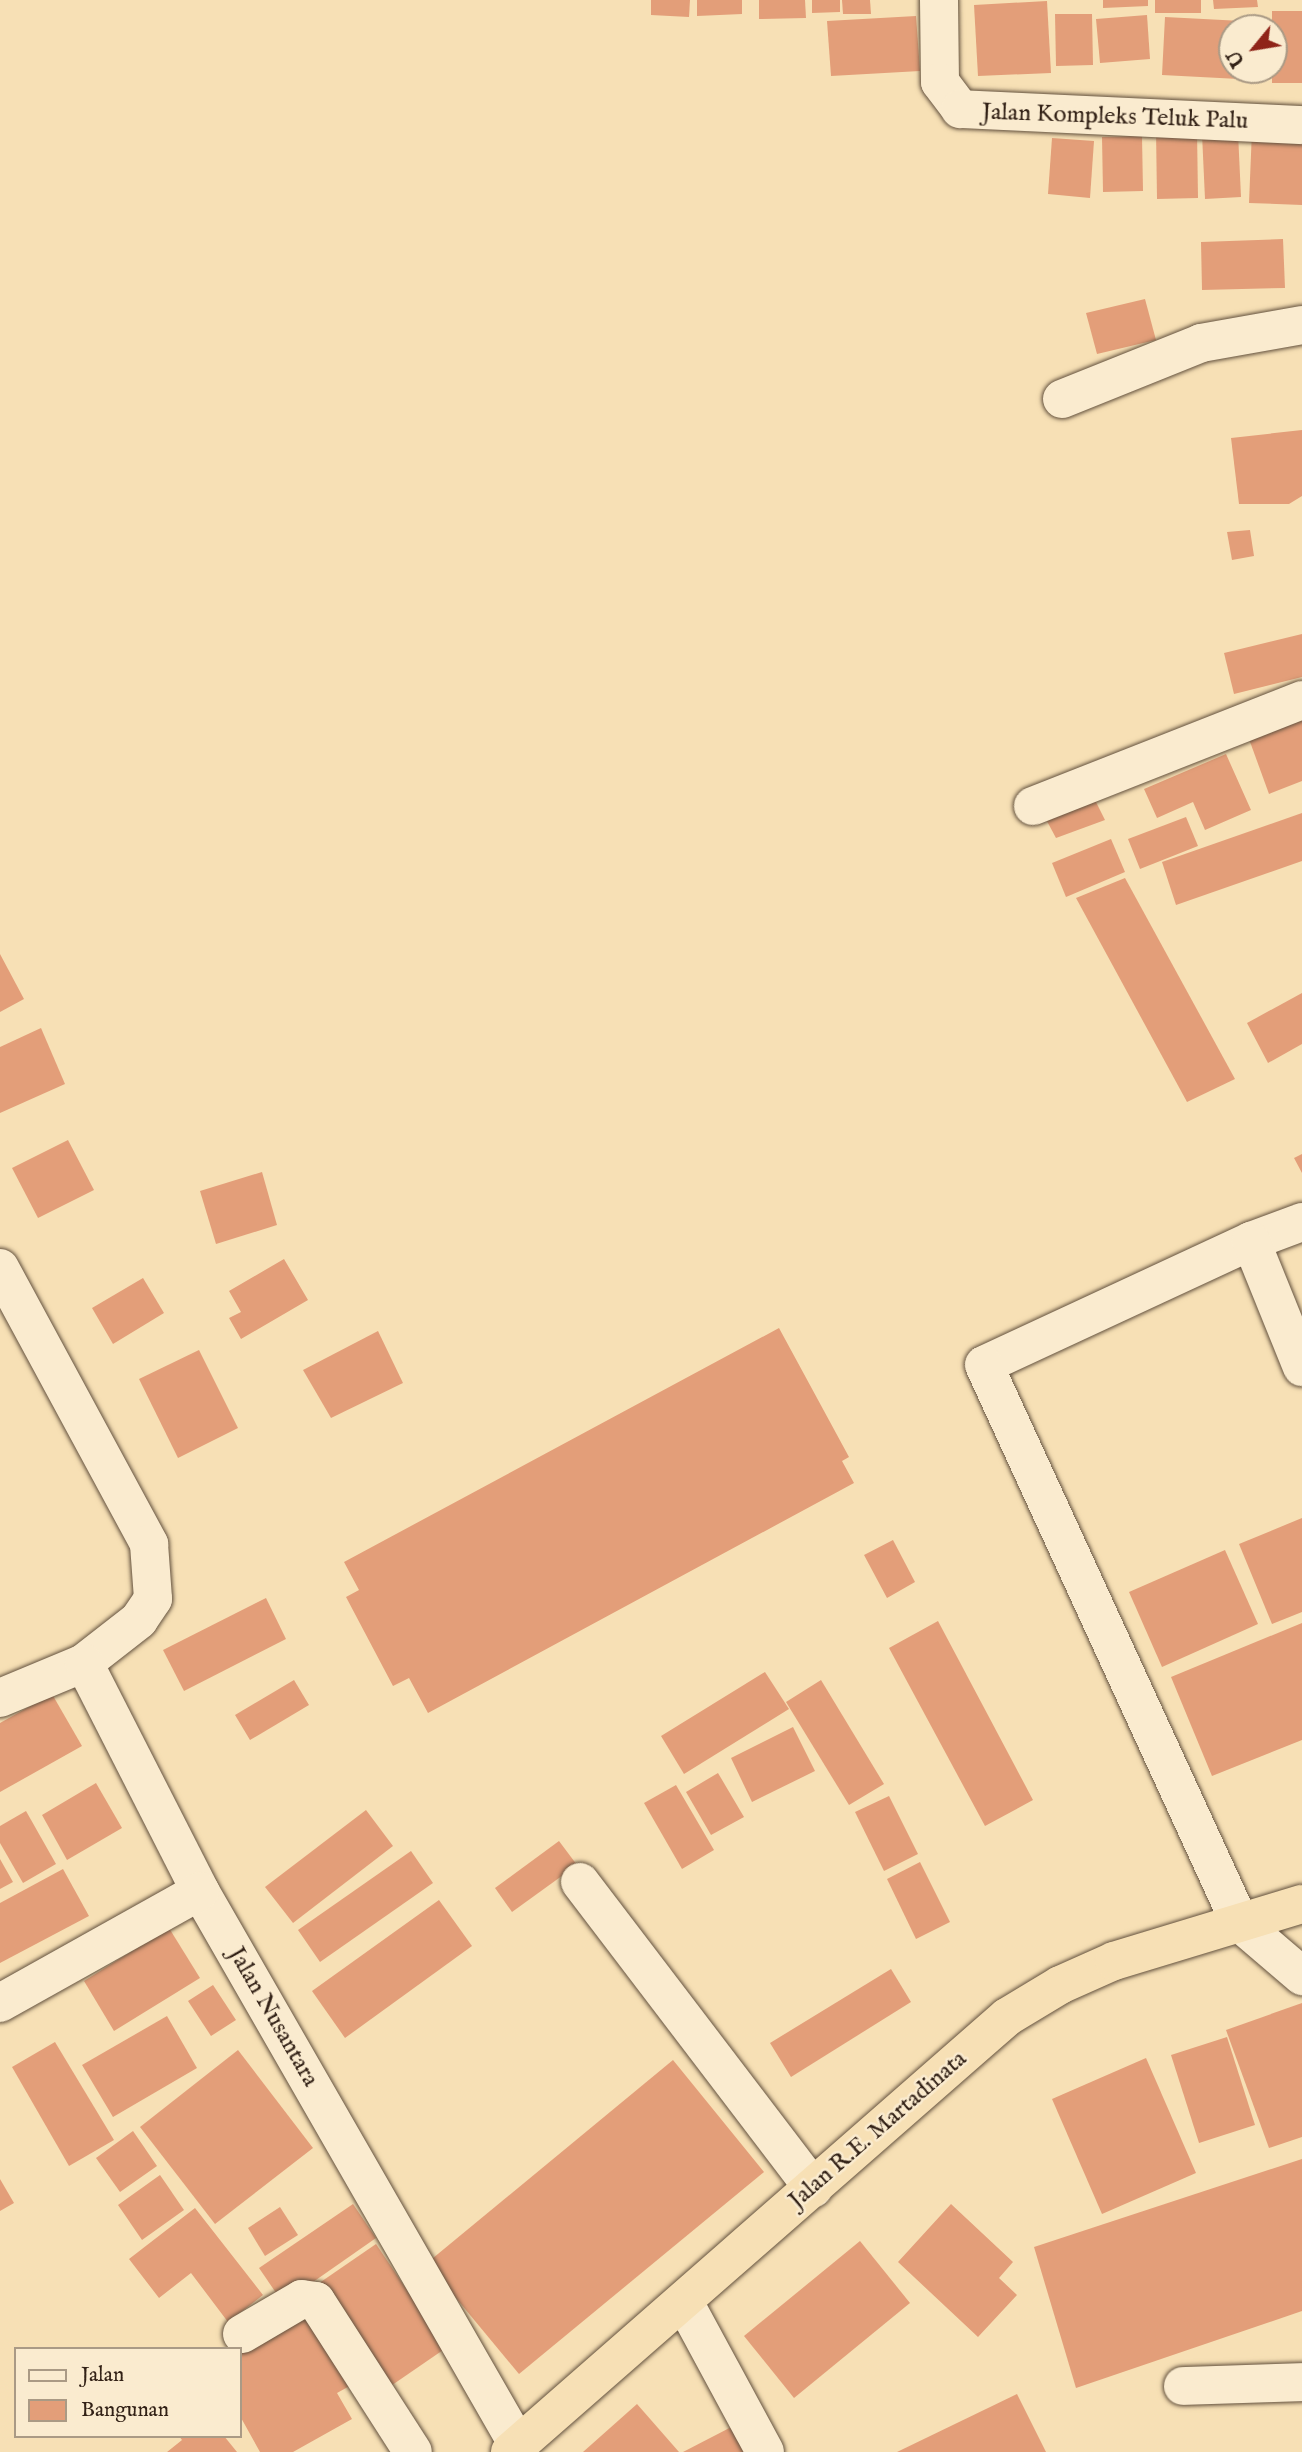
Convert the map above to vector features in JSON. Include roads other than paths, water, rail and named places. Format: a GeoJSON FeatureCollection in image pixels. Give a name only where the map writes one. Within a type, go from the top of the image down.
{"type":"FeatureCollection","features":[{"type":"Feature","properties":{"kind":"highway","name":"Jalan R.E. Martadinata"},"geometry":{"type":"LineString","coordinates":[[514,2448],[1007,2017],[1060,1985],[1114,1961],[1302,1905]]}},
{"type":"Feature","properties":{"kind":"street","name":"Jalan Kompleks Teluk Palu"},"geometry":{"type":"LineString","coordinates":[[939,0],[940,82],[960,108],[1302,125]]}},
{"type":"Feature","properties":{"kind":"street"},"geometry":{"type":"LineString","coordinates":[[1062,399],[1201,343],[1302,325]]}},
{"type":"Feature","properties":{"kind":"street"},"geometry":{"type":"LineString","coordinates":[[1033,806],[1302,701]]}},
{"type":"Feature","properties":{"kind":"street"},"geometry":{"type":"LineString","coordinates":[[1302,1222],[1251,1241],[984,1366],[1240,1923],[1302,1976]]}},
{"type":"Feature","properties":{"kind":"street"},"geometry":{"type":"LineString","coordinates":[[1251,1241],[1302,1367]]}},
{"type":"Feature","properties":{"kind":"street"},"geometry":{"type":"LineString","coordinates":[[0,1268],[149,1544],[153,1599],[139,1620],[84,1663],[0,1698]]}},
{"type":"Feature","properties":{"kind":"street","name":"Jalan Nusantara"},"geometry":{"type":"LineString","coordinates":[[84,1663],[200,1891],[514,2448]]}},
{"type":"Feature","properties":{"kind":"street"},"geometry":{"type":"LineString","coordinates":[[580,1882],[813,2188]]}},
{"type":"Feature","properties":{"kind":"street"},"geometry":{"type":"LineString","coordinates":[[0,2003],[200,1891]]}},
{"type":"Feature","properties":{"kind":"street"},"geometry":{"type":"LineString","coordinates":[[242,2334],[302,2299],[316,2301],[413,2452]]}},
{"type":"Feature","properties":{"kind":"street"},"geometry":{"type":"LineString","coordinates":[[684,2302],[765,2452]]}},
{"type":"Feature","properties":{"kind":"street"},"geometry":{"type":"LineString","coordinates":[[1183,2386],[1302,2382]]}}]}
